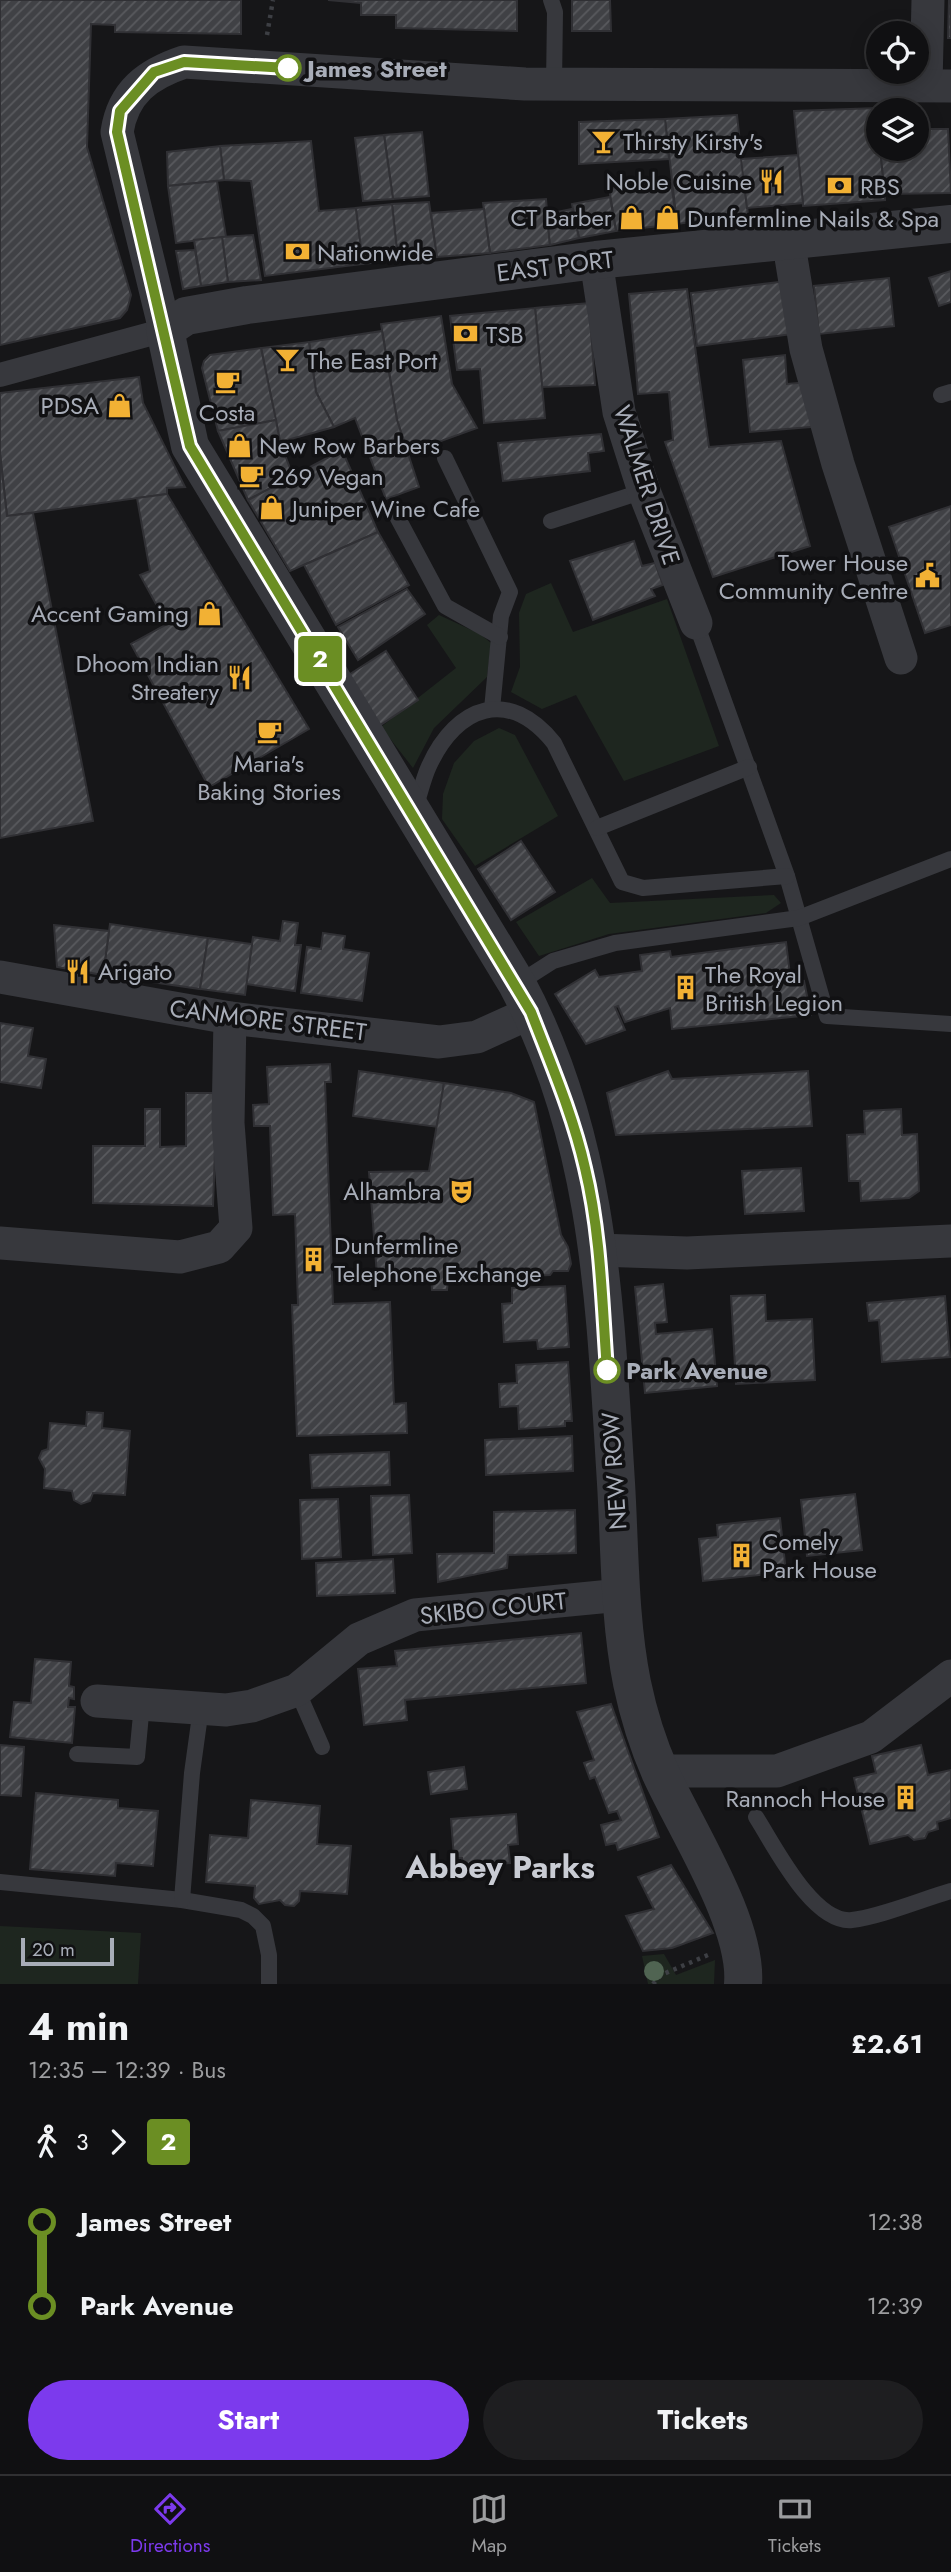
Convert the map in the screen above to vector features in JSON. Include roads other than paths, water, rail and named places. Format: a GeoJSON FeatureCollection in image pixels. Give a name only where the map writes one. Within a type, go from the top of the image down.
{"type":"FeatureCollection","features":[{"type":"Feature","properties":{"kind":"street"},"geometry":{"type":"LineString","coordinates":[[0,375],[165,330],[117,132],[120,111],[132,94],[154,72],[184,62],[554,84],[938,85],[928,0]]}},
{"type":"Feature","properties":{"kind":"street","name":"EAST PORT"},"geometry":{"type":"LineString","coordinates":[[165,330],[186,316],[247,305],[596,260],[951,224]]}},
{"type":"Feature","properties":{"kind":"street"},"geometry":{"type":"LineString","coordinates":[[788,239],[806,349],[838,464],[901,658]]}},
{"type":"Feature","properties":{"kind":"street","name":"WALMER DRIVE"},"geometry":{"type":"LineString","coordinates":[[596,260],[619,412],[644,491],[696,623]]}},
{"type":"Feature","properties":{"kind":"street","name":"NEW ROW"},"geometry":{"type":"LineString","coordinates":[[165,330],[190,446],[524,998],[569,1110],[586,1170],[598,1250],[616,1484],[621,1595],[633,1684],[659,1771],[723,1900],[737,1943],[743,1984]]}},
{"type":"Feature","properties":{"kind":"street","name":"CANMORE STREET"},"geometry":{"type":"LineString","coordinates":[[0,978],[230,1018],[439,1042],[477,1037],[524,998]]}},
{"type":"Feature","properties":{"kind":"street"},"geometry":{"type":"LineString","coordinates":[[0,1242],[180,1257],[219,1247],[236,1228],[228,1122],[230,1018]]}},
{"type":"Feature","properties":{"kind":"street"},"geometry":{"type":"LineString","coordinates":[[598,1250],[687,1254],[951,1241]]}},
{"type":"Feature","properties":{"kind":"street","name":"SKIBO COURT"},"geometry":{"type":"LineString","coordinates":[[97,1701],[201,1708],[252,1706],[297,1690],[359,1639],[415,1615],[621,1595]]}},
{"type":"Feature","properties":{"kind":"street"},"geometry":{"type":"LineString","coordinates":[[659,1771],[776,1771],[871,1737],[951,1676]]}},
{"type":"Feature","properties":{"kind":"lane"},"geometry":{"type":"LineString","coordinates":[[551,0],[555,12],[554,84]]}},
{"type":"Feature","properties":{"kind":"lane"},"geometry":{"type":"LineString","coordinates":[[445,458],[510,593],[501,616],[492,709]]}},
{"type":"Feature","properties":{"kind":"lane"},"geometry":{"type":"LineString","coordinates":[[551,521],[644,491]]}},
{"type":"Feature","properties":{"kind":"lane"},"geometry":{"type":"LineString","coordinates":[[393,509],[445,606],[500,637]]}},
{"type":"Feature","properties":{"kind":"lane"},"geometry":{"type":"LineString","coordinates":[[696,623],[787,876],[827,1016],[951,1024]]}},
{"type":"Feature","properties":{"kind":"lane"},"geometry":{"type":"LineString","coordinates":[[413,814],[430,765],[453,731],[471,715],[502,707],[540,724],[554,743],[622,882],[643,888],[787,876]]}},
{"type":"Feature","properties":{"kind":"lane"},"geometry":{"type":"LineString","coordinates":[[597,828],[749,767]]}},
{"type":"Feature","properties":{"kind":"lane"},"geometry":{"type":"LineString","coordinates":[[524,998],[553,961],[615,943],[799,918],[951,859]]}},
{"type":"Feature","properties":{"kind":"lane"},"geometry":{"type":"LineString","coordinates":[[297,1690],[322,1747]]}},
{"type":"Feature","properties":{"kind":"lane"},"geometry":{"type":"LineString","coordinates":[[77,1754],[137,1757],[142,1704]]}},
{"type":"Feature","properties":{"kind":"lane"},"geometry":{"type":"LineString","coordinates":[[181,1899],[192,1773],[201,1708]]}},
{"type":"Feature","properties":{"kind":"lane"},"geometry":{"type":"LineString","coordinates":[[756,1817],[801,1889],[824,1911],[850,1921],[951,1891]]}},
{"type":"Feature","properties":{"kind":"lane"},"geometry":{"type":"LineString","coordinates":[[0,1882],[225,1905],[253,1916],[263,1926],[267,1940],[269,1984]]}},
{"type":"Feature","properties":{"kind":"place","name":"James Street"},"geometry":{"type":"Point","coordinates":[288,68]}},
{"type":"Feature","properties":{"kind":"place","name":"Thirsty Kirsty's"},"geometry":{"type":"Point","coordinates":[603,141]}},
{"type":"Feature","properties":{"kind":"place","name":"Noble Cuisine"},"geometry":{"type":"Point","coordinates":[772,181]}},
{"type":"Feature","properties":{"kind":"place","name":"RBS"},"geometry":{"type":"Point","coordinates":[840,186]}},
{"type":"Feature","properties":{"kind":"place","name":"CT Barber"},"geometry":{"type":"Point","coordinates":[632,217]}},
{"type":"Feature","properties":{"kind":"place","name":"Dunfermline Nails & Spa"},"geometry":{"type":"Point","coordinates":[667,218]}},
{"type":"Feature","properties":{"kind":"place","name":"Nationwide"},"geometry":{"type":"Point","coordinates":[297,252]}},
{"type":"Feature","properties":{"kind":"place","name":"TSB"},"geometry":{"type":"Point","coordinates":[466,334]}},
{"type":"Feature","properties":{"kind":"place","name":"The East Port"},"geometry":{"type":"Point","coordinates":[287,360]}},
{"type":"Feature","properties":{"kind":"place","name":"Costa"},"geometry":{"type":"Point","coordinates":[227,381]}},
{"type":"Feature","properties":{"kind":"place","name":"PDSA"},"geometry":{"type":"Point","coordinates":[119,405]}},
{"type":"Feature","properties":{"kind":"place","name":"New Row Barbers"},"geometry":{"type":"Point","coordinates":[239,445]}},
{"type":"Feature","properties":{"kind":"place","name":"269 Vegan"},"geometry":{"type":"Point","coordinates":[251,476]}},
{"type":"Feature","properties":{"kind":"place","name":"Juniper Wine Cafe"},"geometry":{"type":"Point","coordinates":[272,508]}},
{"type":"Feature","properties":{"kind":"place","name":"Tower House Community Centre"},"geometry":{"type":"Point","coordinates":[928,576]}},
{"type":"Feature","properties":{"kind":"place","name":"Accent Gaming"},"geometry":{"type":"Point","coordinates":[209,613]}},
{"type":"Feature","properties":{"kind":"place","name":"Dhoom Indian Streatery"},"geometry":{"type":"Point","coordinates":[239,677]}},
{"type":"Feature","properties":{"kind":"place","name":"Maria's Baking Stories"},"geometry":{"type":"Point","coordinates":[269,732]}},
{"type":"Feature","properties":{"kind":"place","name":"Arigato"},"geometry":{"type":"Point","coordinates":[78,971]}},
{"type":"Feature","properties":{"kind":"place","name":"The Royal British Legion"},"geometry":{"type":"Point","coordinates":[685,988]}},
{"type":"Feature","properties":{"kind":"place","name":"Alhambra"},"geometry":{"type":"Point","coordinates":[461,1191]}},
{"type":"Feature","properties":{"kind":"place","name":"Dunfermline Telephone Exchange"},"geometry":{"type":"Point","coordinates":[314,1259]}},
{"type":"Feature","properties":{"kind":"place","name":"Park Avenue"},"geometry":{"type":"Point","coordinates":[607,1370]}},
{"type":"Feature","properties":{"kind":"place","name":"Comely Park House"},"geometry":{"type":"Point","coordinates":[742,1555]}},
{"type":"Feature","properties":{"kind":"place","name":"Rannoch House"},"geometry":{"type":"Point","coordinates":[905,1798]}},
{"type":"Feature","properties":{"kind":"district","name":"Abbey Parks"},"geometry":{"type":"Point","coordinates":[500,1867]}}]}
